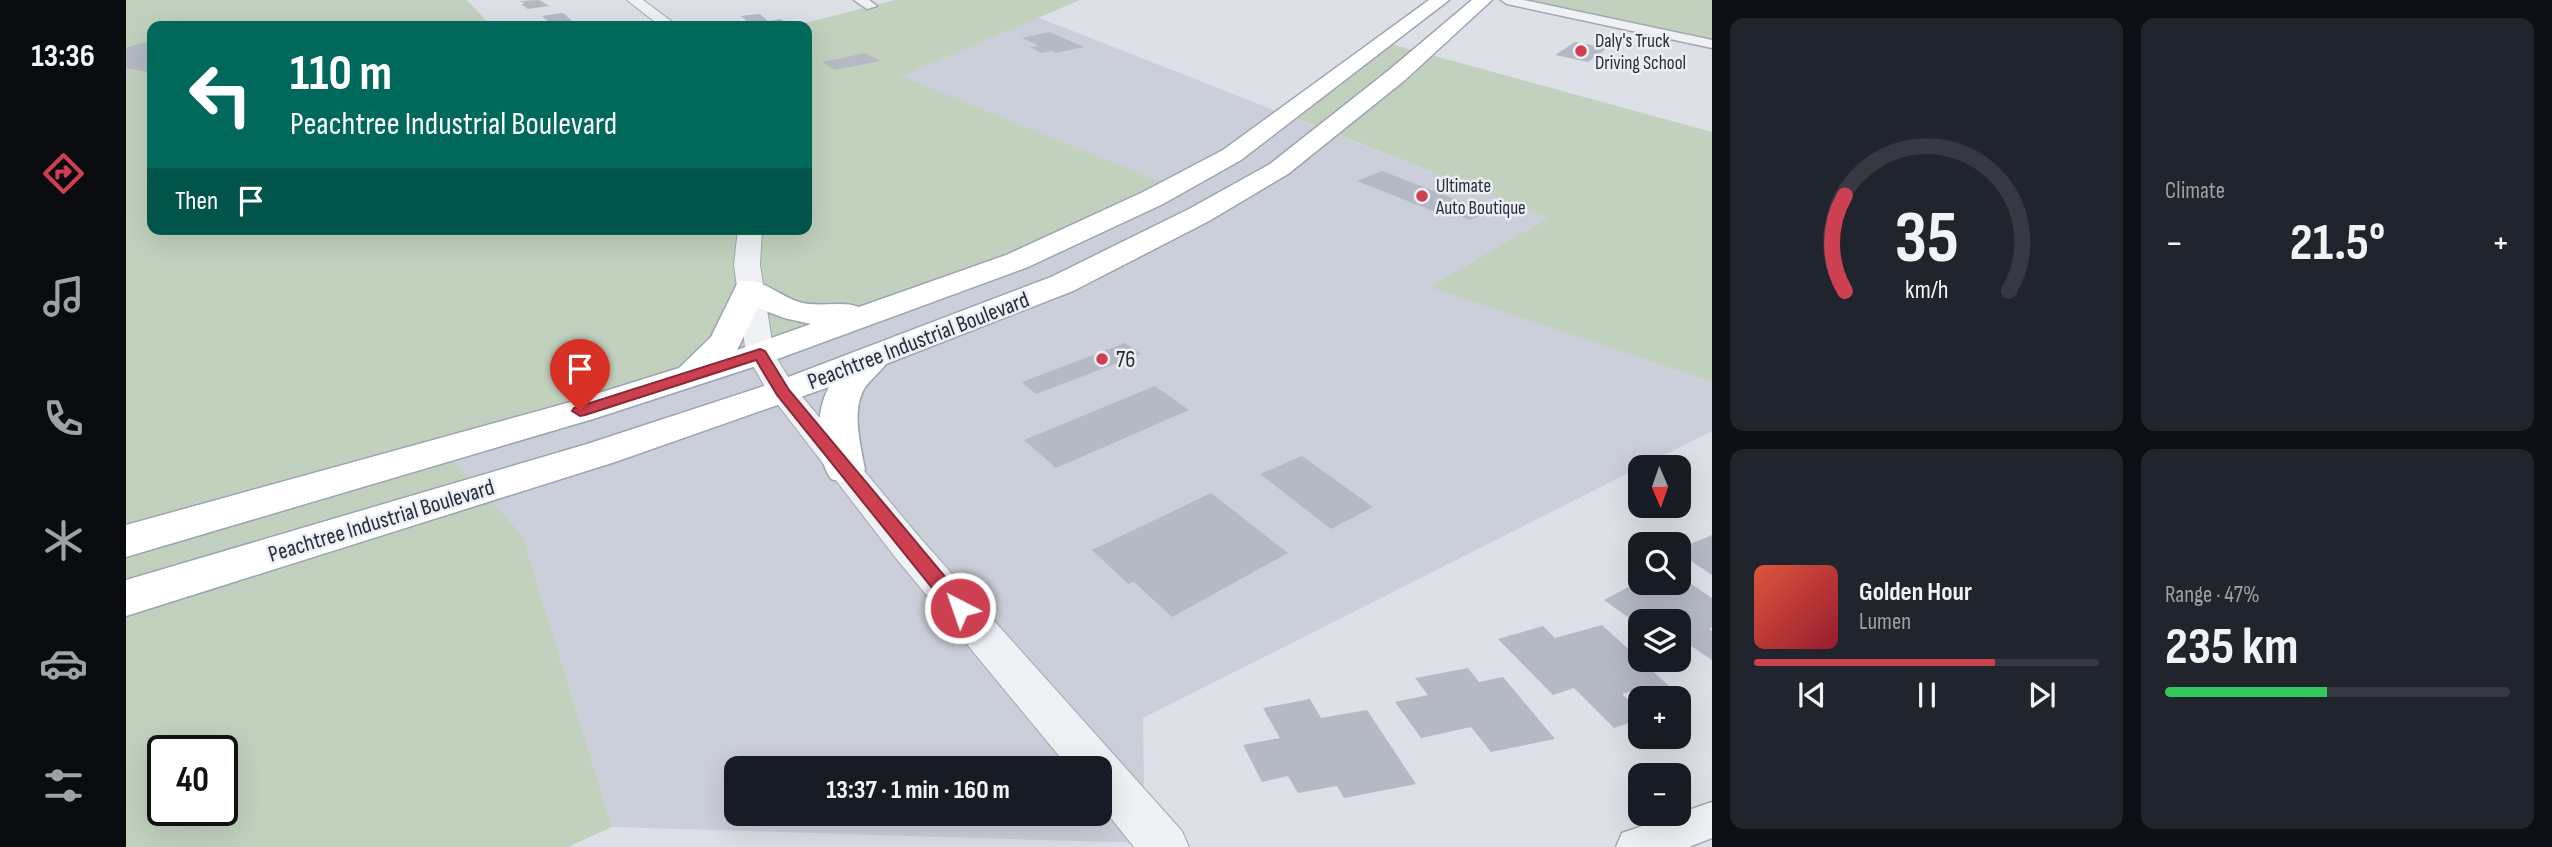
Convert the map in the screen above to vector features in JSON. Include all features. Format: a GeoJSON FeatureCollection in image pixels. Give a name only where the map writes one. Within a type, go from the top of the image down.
{"type":"FeatureCollection","features":[{"type":"Feature","properties":{"kind":"main road","name":"Peachtree Industrial Boulevard"},"geometry":{"type":"LineString","coordinates":[[126,541],[580,411],[760,354],[1017,261],[1153,198],[1232,155],[1440,0]]}},
{"type":"Feature","properties":{"kind":"main road","name":"Peachtree Industrial Boulevard"},"geometry":{"type":"LineString","coordinates":[[126,598],[601,453],[783,392],[1062,284],[1211,209],[1279,169],[1396,75],[1483,0]]}},
{"type":"Feature","properties":{"kind":"main road"},"geometry":{"type":"LineString","coordinates":[[675,381],[713,358],[731,336],[749,289],[794,313],[842,314],[902,304]]}},
{"type":"Feature","properties":{"kind":"main road"},"geometry":{"type":"LineString","coordinates":[[845,470],[839,399],[852,377],[875,357]]}},
{"type":"Feature","properties":{"kind":"street"},"geometry":{"type":"LineString","coordinates":[[634,0],[663,21]]}},
{"type":"Feature","properties":{"kind":"street"},"geometry":{"type":"LineString","coordinates":[[1507,0],[1712,44]]}},
{"type":"Feature","properties":{"kind":"street"},"geometry":{"type":"LineString","coordinates":[[750,235],[747,265],[749,289],[760,354],[783,392],[908,548],[1087,756]]}},
{"type":"Feature","properties":{"kind":"street"},"geometry":{"type":"LineString","coordinates":[[1112,785],[1165,847]]}},
{"type":"Feature","properties":{"kind":"street"},"geometry":{"type":"LineString","coordinates":[[1636,847],[1712,820]]}},
{"type":"Feature","properties":{"kind":"shaded area"},"geometry":{"type":"Polygon","coordinates":[[[1037,17],[1549,218],[1431,287],[1712,382],[1712,431],[1664,455],[1628,455],[1628,473],[1143,718],[1145,843],[612,827],[522,534],[441,449],[1162,183],[901,76],[1037,17]]]}},
{"type":"Feature","properties":{"kind":"green space"},"geometry":{"type":"Polygon","coordinates":[[[126,0],[467,0],[486,21],[147,21],[147,235],[812,235],[812,21],[895,0],[1080,0],[902,76],[1163,183],[991,274],[442,449],[522,534],[612,827],[568,847],[126,847],[126,0]]]}},
{"type":"Feature","properties":{"kind":"green space"},"geometry":{"type":"Polygon","coordinates":[[[1495,0],[1712,0],[1712,46],[1495,0]]]}},
{"type":"Feature","properties":{"kind":"green space"},"geometry":{"type":"Polygon","coordinates":[[[1384,42],[1712,132],[1712,382],[1430,287],[1548,218],[1288,115],[1384,42]]]}},
{"type":"Feature","properties":{"kind":"building"},"geometry":{"type":"Polygon","coordinates":[[[539,0],[549,6],[528,9],[520,1],[539,0]]]}},
{"type":"Feature","properties":{"kind":"building"},"geometry":{"type":"Polygon","coordinates":[[[563,13],[572,21],[548,21],[542,16],[563,13]]]}},
{"type":"Feature","properties":{"kind":"building"},"geometry":{"type":"Polygon","coordinates":[[[760,14],[768,21],[747,21],[741,16],[760,14]]]}},
{"type":"Feature","properties":{"kind":"building"},"geometry":{"type":"Polygon","coordinates":[[[1049,32],[1084,47],[1042,53],[1030,47],[1039,46],[1022,38],[1049,32]]]}},
{"type":"Feature","properties":{"kind":"building"},"geometry":{"type":"Polygon","coordinates":[[[147,42],[147,72],[126,68],[126,48],[147,42]]]}},
{"type":"Feature","properties":{"kind":"building","name":"Daly's Truck Driving School"},"geometry":{"type":"Polygon","coordinates":[[[1575,42],[1607,48],[1588,62],[1555,55],[1575,42]]]}},
{"type":"Feature","properties":{"kind":"building"},"geometry":{"type":"Polygon","coordinates":[[[866,53],[880,61],[835,70],[822,62],[866,53]]]}},
{"type":"Feature","properties":{"kind":"building","name":"Ultimate Auto Boutique"},"geometry":{"type":"Polygon","coordinates":[[[1382,171],[1488,212],[1470,220],[1454,214],[1448,217],[1357,181],[1382,171]]]}},
{"type":"Feature","properties":{"kind":"building"},"geometry":{"type":"Polygon","coordinates":[[[1125,343],[1141,354],[1036,394],[1022,382],[1125,343]]]}},
{"type":"Feature","properties":{"kind":"building"},"geometry":{"type":"Polygon","coordinates":[[[1155,386],[1189,410],[1056,468],[1024,440],[1155,386]]]}},
{"type":"Feature","properties":{"kind":"building"},"geometry":{"type":"Polygon","coordinates":[[[1302,456],[1373,507],[1331,529],[1260,474],[1302,456]]]}},
{"type":"Feature","properties":{"kind":"building"},"geometry":{"type":"Polygon","coordinates":[[[1211,493],[1288,553],[1172,617],[1134,582],[1128,584],[1092,550],[1211,493]]]}},
{"type":"Feature","properties":{"kind":"building"},"geometry":{"type":"Polygon","coordinates":[[[1712,535],[1712,575],[1691,561],[1691,544],[1712,535]]]}},
{"type":"Feature","properties":{"kind":"building"},"geometry":{"type":"Polygon","coordinates":[[[1691,584],[1712,598],[1712,627],[1709,629],[1712,631],[1712,660],[1691,646],[1691,609],[1628,609],[1628,617],[1604,600],[1628,587],[1628,595],[1691,595],[1691,584]]]}},
{"type":"Feature","properties":{"kind":"building"},"geometry":{"type":"Polygon","coordinates":[[[1602,625],[1628,649],[1628,672],[1653,672],[1669,686],[1628,686],[1628,692],[1622,694],[1628,700],[1628,723],[1614,728],[1574,688],[1553,695],[1498,639],[1543,626],[1555,638],[1602,625]]]}},
{"type":"Feature","properties":{"kind":"building"},"geometry":{"type":"Polygon","coordinates":[[[1468,668],[1479,682],[1503,677],[1555,739],[1491,752],[1471,727],[1421,738],[1395,702],[1428,695],[1415,678],[1468,668]]]}},
{"type":"Feature","properties":{"kind":"building"},"geometry":{"type":"Polygon","coordinates":[[[1310,699],[1321,718],[1367,710],[1416,784],[1344,798],[1337,786],[1298,793],[1288,776],[1262,782],[1243,745],[1280,738],[1263,708],[1310,699]]]}},
{"type":"Feature","properties":{"kind":"place","name":"Daly's Truck Driving School"},"geometry":{"type":"Point","coordinates":[1581,51]}},
{"type":"Feature","properties":{"kind":"place","name":"Ultimate Auto Boutique"},"geometry":{"type":"Point","coordinates":[1422,196]}},
{"type":"Feature","properties":{"kind":"place","name":"76"},"geometry":{"type":"Point","coordinates":[1102,359]}},
{"type":"Feature","properties":{"kind":"route"},"geometry":{"type":"LineString","coordinates":[[580,411],[760,354],[783,392],[908,548],[960,608]]}}]}
